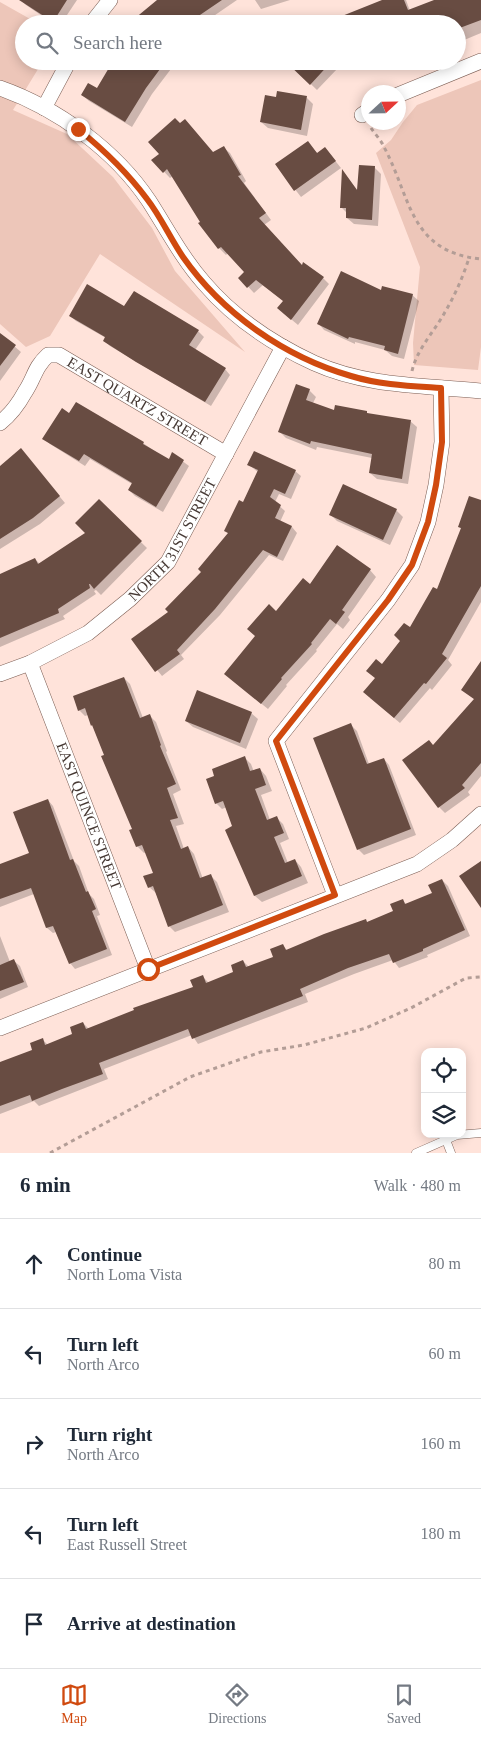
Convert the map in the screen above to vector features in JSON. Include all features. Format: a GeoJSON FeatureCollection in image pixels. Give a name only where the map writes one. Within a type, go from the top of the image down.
{"type":"FeatureCollection","features":[{"type":"Feature","properties":{"kind":"street"},"geometry":{"type":"LineString","coordinates":[[98,15],[110,0]]}},
{"type":"Feature","properties":{"kind":"street"},"geometry":{"type":"LineString","coordinates":[[466,67],[481,61]]}},
{"type":"Feature","properties":{"kind":"street"},"geometry":{"type":"LineString","coordinates":[[44,108],[64,70]]}},
{"type":"Feature","properties":{"kind":"street"},"geometry":{"type":"LineString","coordinates":[[406,92],[459,70]]}},
{"type":"Feature","properties":{"kind":"street"},"geometry":{"type":"LineString","coordinates":[[0,88],[44,108],[78,129],[103,149],[148,200],[184,258],[204,283],[225,305],[252,328],[314,363],[351,376],[380,383],[481,391]]}},
{"type":"Feature","properties":{"kind":"street","name":"NORTH 31ST STREET"},"geometry":{"type":"LineString","coordinates":[[0,674],[30,662],[88,633],[130,599],[168,562],[283,346]]}},
{"type":"Feature","properties":{"kind":"street","name":"EAST QUARTZ STREET"},"geometry":{"type":"LineString","coordinates":[[0,423],[6,418],[26,391],[38,364],[48,355],[59,355],[226,454]]}},
{"type":"Feature","properties":{"kind":"street"},"geometry":{"type":"LineString","coordinates":[[335,895],[276,741],[388,600],[412,565],[428,522],[436,485],[442,442],[441,388]]}},
{"type":"Feature","properties":{"kind":"street","name":"EAST QUINCE STREET"},"geometry":{"type":"LineString","coordinates":[[30,662],[148,969]]}},
{"type":"Feature","properties":{"kind":"street"},"geometry":{"type":"LineString","coordinates":[[0,1028],[417,864],[452,840],[481,814]]}},
{"type":"Feature","properties":{"kind":"lane"},"geometry":{"type":"LineString","coordinates":[[416,1153],[457,1135],[481,1133]]}},
{"type":"Feature","properties":{"kind":"lane"},"geometry":{"type":"LineString","coordinates":[[446,1140],[451,1153]]}},
{"type":"Feature","properties":{"kind":"path"},"geometry":{"type":"LineString","coordinates":[[374,130],[384,147],[417,223],[442,246],[460,256],[481,259]]}},
{"type":"Feature","properties":{"kind":"path"},"geometry":{"type":"LineString","coordinates":[[409,386],[414,365],[425,342],[445,313],[469,258]]}},
{"type":"Feature","properties":{"kind":"path"},"geometry":{"type":"LineString","coordinates":[[50,1153],[190,1077],[261,1052],[304,1045],[366,1028],[411,1008],[466,978],[481,977]]}},
{"type":"Feature","properties":{"kind":"shaded area"},"geometry":{"type":"Polygon","coordinates":[[[0,2],[23,15],[15,15],[15,70],[37,70],[13,110],[67,134],[113,177],[152,228],[175,271],[245,352],[100,254],[50,336],[26,347],[0,324],[0,2]]]}},
{"type":"Feature","properties":{"kind":"shaded area"},"geometry":{"type":"Polygon","coordinates":[[[481,80],[481,347],[478,370],[414,365],[413,343],[420,267],[376,153],[391,140],[398,130],[406,130],[406,118],[417,105],[481,80]]]}},
{"type":"Feature","properties":{"kind":"building"},"geometry":{"type":"Polygon","coordinates":[[[19,0],[67,0],[57,15],[42,15],[19,0]]]}},
{"type":"Feature","properties":{"kind":"building"},"geometry":{"type":"Polygon","coordinates":[[[157,0],[222,0],[200,15],[139,15],[157,0]]]}},
{"type":"Feature","properties":{"kind":"building"},"geometry":{"type":"Polygon","coordinates":[[[382,0],[404,0],[408,10],[434,0],[481,0],[481,20],[466,26],[466,15],[344,15],[382,0]]]}},
{"type":"Feature","properties":{"kind":"building"},"geometry":{"type":"Polygon","coordinates":[[[108,70],[159,70],[125,122],[81,95],[88,83],[97,88],[108,70]]]}},
{"type":"Feature","properties":{"kind":"building"},"geometry":{"type":"Polygon","coordinates":[[[294,70],[324,70],[310,85],[294,70]]]}},
{"type":"Feature","properties":{"kind":"building"},"geometry":{"type":"Polygon","coordinates":[[[277,91],[307,96],[301,130],[260,122],[265,95],[276,97],[277,91]]]}},
{"type":"Feature","properties":{"kind":"building"},"geometry":{"type":"Polygon","coordinates":[[[175,118],[180,123],[185,119],[213,152],[224,146],[241,175],[238,176],[266,213],[259,218],[302,265],[303,262],[324,277],[291,320],[277,308],[283,301],[256,280],[247,288],[238,278],[244,272],[221,247],[218,249],[198,223],[200,222],[167,169],[163,173],[151,160],[159,154],[148,142],[175,118]]]}},
{"type":"Feature","properties":{"kind":"building"},"geometry":{"type":"Polygon","coordinates":[[[308,141],[317,153],[325,147],[336,161],[294,191],[275,164],[308,141]]]}},
{"type":"Feature","properties":{"kind":"building"},"geometry":{"type":"Polygon","coordinates":[[[359,165],[375,166],[372,220],[346,218],[346,208],[340,208],[342,169],[357,190],[359,165]]]}},
{"type":"Feature","properties":{"kind":"building"},"geometry":{"type":"Polygon","coordinates":[[[341,271],[381,290],[382,286],[413,294],[398,354],[384,350],[385,346],[349,337],[348,339],[317,324],[341,271]]]}},
{"type":"Feature","properties":{"kind":"building"},"geometry":{"type":"Polygon","coordinates":[[[87,284],[124,306],[134,291],[199,330],[189,345],[226,368],[205,402],[136,362],[103,341],[105,337],[69,316],[87,284]]]}},
{"type":"Feature","properties":{"kind":"building"},"geometry":{"type":"Polygon","coordinates":[[[0,333],[16,345],[0,366],[0,333]]]}},
{"type":"Feature","properties":{"kind":"building"},"geometry":{"type":"Polygon","coordinates":[[[296,384],[310,389],[306,400],[334,410],[335,405],[367,411],[367,413],[411,420],[402,479],[369,473],[372,454],[311,441],[310,444],[278,432],[296,384]]]}},
{"type":"Feature","properties":{"kind":"building"},"geometry":{"type":"Polygon","coordinates":[[[76,402],[169,459],[172,452],[184,460],[156,507],[128,490],[132,483],[84,454],[79,461],[42,439],[62,408],[69,413],[76,402]]]}},
{"type":"Feature","properties":{"kind":"building"},"geometry":{"type":"Polygon","coordinates":[[[21,448],[60,496],[33,518],[0,539],[0,466],[21,448]]]}},
{"type":"Feature","properties":{"kind":"building"},"geometry":{"type":"Polygon","coordinates":[[[254,451],[296,470],[285,494],[274,489],[270,497],[281,505],[275,518],[292,526],[277,557],[263,550],[215,609],[177,650],[180,654],[155,672],[131,639],[168,612],[165,609],[201,572],[198,569],[228,533],[224,531],[239,500],[243,502],[258,470],[247,465],[254,451]]]}},
{"type":"Feature","properties":{"kind":"building"},"geometry":{"type":"Polygon","coordinates":[[[343,484],[397,509],[383,540],[329,515],[343,484]]]}},
{"type":"Feature","properties":{"kind":"building"},"geometry":{"type":"Polygon","coordinates":[[[469,496],[481,500],[481,586],[442,654],[447,658],[394,718],[363,692],[375,678],[366,671],[376,659],[382,664],[400,641],[394,635],[404,623],[410,627],[433,587],[437,589],[461,528],[458,527],[469,496]]]}},
{"type":"Feature","properties":{"kind":"building"},"geometry":{"type":"Polygon","coordinates":[[[99,499],[142,541],[94,589],[89,584],[90,588],[58,609],[59,613],[0,638],[0,574],[35,558],[38,564],[85,533],[75,523],[99,499]]]}},
{"type":"Feature","properties":{"kind":"building"},"geometry":{"type":"Polygon","coordinates":[[[337,545],[371,569],[342,610],[345,612],[336,624],[330,619],[312,644],[281,678],[261,704],[224,674],[255,636],[247,629],[269,604],[276,611],[303,578],[310,584],[337,545]]]}},
{"type":"Feature","properties":{"kind":"building"},"geometry":{"type":"Polygon","coordinates":[[[481,661],[481,763],[462,785],[465,788],[438,808],[402,760],[429,740],[433,745],[474,699],[461,690],[481,661]]]}},
{"type":"Feature","properties":{"kind":"building"},"geometry":{"type":"Polygon","coordinates":[[[124,677],[140,718],[150,714],[160,746],[176,784],[167,788],[178,818],[170,820],[181,849],[188,846],[200,878],[211,874],[223,905],[168,927],[153,886],[148,888],[143,876],[153,873],[142,845],[136,847],[129,830],[132,829],[101,756],[104,755],[85,708],[78,711],[73,696],[124,677]]]}},
{"type":"Feature","properties":{"kind":"building"},"geometry":{"type":"Polygon","coordinates":[[[197,690],[252,712],[240,743],[185,721],[197,690]]]}},
{"type":"Feature","properties":{"kind":"building"},"geometry":{"type":"Polygon","coordinates":[[[351,723],[367,764],[384,758],[411,829],[357,850],[313,738],[351,723]]]}},
{"type":"Feature","properties":{"kind":"building"},"geometry":{"type":"Polygon","coordinates":[[[245,756],[250,771],[260,768],[266,785],[255,789],[267,820],[277,816],[284,833],[274,837],[285,863],[295,859],[302,876],[254,896],[225,830],[232,826],[223,801],[215,804],[206,779],[214,776],[212,769],[245,756]]]}},
{"type":"Feature","properties":{"kind":"building"},"geometry":{"type":"Polygon","coordinates":[[[48,799],[70,860],[73,859],[86,892],[88,891],[96,909],[92,911],[107,949],[69,964],[53,926],[46,928],[31,888],[0,899],[0,864],[29,853],[13,812],[48,799]]]}},
{"type":"Feature","properties":{"kind":"building"},"geometry":{"type":"Polygon","coordinates":[[[481,861],[481,908],[459,876],[481,861]]]}},
{"type":"Feature","properties":{"kind":"building"},"geometry":{"type":"Polygon","coordinates":[[[442,879],[465,930],[423,949],[423,951],[393,963],[389,954],[348,968],[300,989],[303,996],[192,1039],[188,1029],[99,1063],[103,1074],[32,1101],[30,1095],[0,1106],[0,1062],[32,1050],[30,1043],[43,1038],[45,1045],[72,1034],[70,1027],[83,1022],[86,1029],[134,1010],[133,1008],[193,987],[190,980],[203,975],[206,983],[233,972],[231,965],[243,960],[246,967],[273,957],[270,949],[283,944],[286,950],[366,919],[367,922],[393,911],[390,904],[403,899],[405,904],[432,893],[428,885],[442,879]]]}},
{"type":"Feature","properties":{"kind":"building"},"geometry":{"type":"Polygon","coordinates":[[[14,959],[24,982],[0,991],[0,965],[14,959]]]}},
{"type":"Feature","properties":{"kind":"route"},"geometry":{"type":"LineString","coordinates":[[78,129],[103,149],[124,170],[148,200],[184,258],[204,283],[225,305],[252,328],[314,363],[351,376],[380,383],[441,388],[442,442],[436,485],[428,522],[412,565],[388,600],[276,741],[335,895],[148,969]]}}]}
